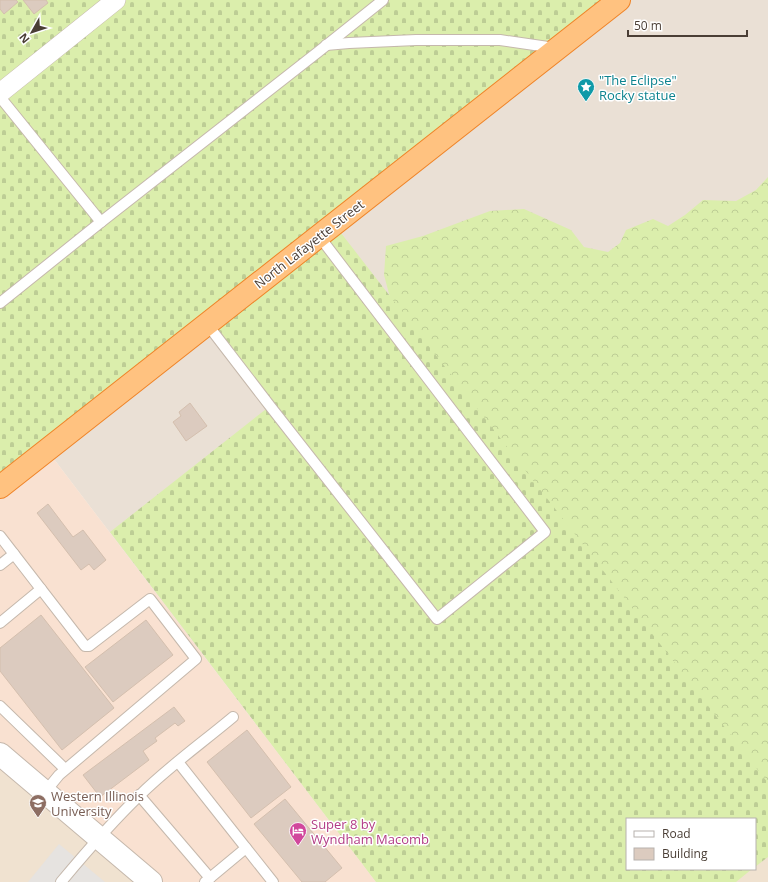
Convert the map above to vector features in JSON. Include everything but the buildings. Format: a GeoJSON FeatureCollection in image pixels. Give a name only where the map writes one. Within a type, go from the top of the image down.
{"type":"FeatureCollection","features":[{"type":"Feature","properties":{"kind":"highway","name":"North Lafayette Street"},"geometry":{"type":"LineString","coordinates":[[0,488],[619,0]]}},
{"type":"Feature","properties":{"kind":"street"},"geometry":{"type":"LineString","coordinates":[[0,93],[107,3]]}},
{"type":"Feature","properties":{"kind":"street"},"geometry":{"type":"LineString","coordinates":[[0,754],[151,882]]}},
{"type":"Feature","properties":{"kind":"lane"},"geometry":{"type":"LineString","coordinates":[[0,303],[383,0]]}},
{"type":"Feature","properties":{"kind":"lane"},"geometry":{"type":"LineString","coordinates":[[326,46],[349,43],[416,40],[500,40],[557,48]]}},
{"type":"Feature","properties":{"kind":"lane"},"geometry":{"type":"LineString","coordinates":[[0,97],[101,222]]}},
{"type":"Feature","properties":{"kind":"lane"},"geometry":{"type":"LineString","coordinates":[[207,324],[437,619],[545,532],[319,236]]}},
{"type":"Feature","properties":{"kind":"lane"},"geometry":{"type":"LineString","coordinates":[[0,536],[85,646],[89,646],[150,599],[196,659],[59,774],[45,792]]}},
{"type":"Feature","properties":{"kind":"lane"},"geometry":{"type":"LineString","coordinates":[[0,565],[14,554]]}},
{"type":"Feature","properties":{"kind":"lane"},"geometry":{"type":"LineString","coordinates":[[0,623],[41,590]]}},
{"type":"Feature","properties":{"kind":"lane"},"geometry":{"type":"LineString","coordinates":[[0,706],[65,769]]}},
{"type":"Feature","properties":{"kind":"lane"},"geometry":{"type":"LineString","coordinates":[[61,882],[98,838],[140,795],[233,717]]}},
{"type":"Feature","properties":{"kind":"lane"},"geometry":{"type":"LineString","coordinates":[[178,762],[273,882]]}},
{"type":"Feature","properties":{"kind":"lane"},"geometry":{"type":"LineString","coordinates":[[140,795],[207,880],[246,848]]}},
{"type":"Feature","properties":{"kind":"shaded area"},"geometry":{"type":"Polygon","coordinates":[[[619,0],[768,0],[768,882],[376,882],[47,450],[619,0]]]}},
{"type":"Feature","properties":{"kind":"shaded area"},"geometry":{"type":"Polygon","coordinates":[[[47,450],[376,882],[151,882],[0,755],[0,487],[47,450]]]}},
{"type":"Feature","properties":{"kind":"shaded area","name":"Western Illinois University"},"geometry":{"type":"Polygon","coordinates":[[[0,755],[151,882],[0,882],[0,755]]]}},
{"type":"Feature","properties":{"kind":"shaded area"},"geometry":{"type":"Polygon","coordinates":[[[59,844],[105,882],[28,882],[59,844]]]}},
{"type":"Feature","properties":{"kind":"shaded area"},"geometry":{"type":"Polygon","coordinates":[[[768,857],[768,882],[735,882],[751,870],[756,870],[756,866],[768,857]]]}},
{"type":"Feature","properties":{"kind":"green space"},"geometry":{"type":"Polygon","coordinates":[[[0,0],[619,0],[334,224],[768,783],[768,857],[756,866],[756,818],[626,818],[626,870],[751,870],[736,882],[376,882],[110,532],[270,406],[207,324],[0,487],[0,0]]]}},
{"type":"Feature","properties":{"kind":"green space"},"geometry":{"type":"Polygon","coordinates":[[[768,177],[768,818],[626,818],[626,869],[580,882],[397,324],[384,275],[386,246],[423,236],[490,211],[524,209],[571,230],[584,247],[608,252],[620,243],[626,230],[653,219],[668,226],[685,215],[703,200],[736,201],[756,190],[768,177]]]}},
{"type":"Feature","properties":{"kind":"place","name":"\"The Eclipse\" Rocky statue"},"geometry":{"type":"Point","coordinates":[586,102]}},
{"type":"Feature","properties":{"kind":"place","name":"Western Illinois University"},"geometry":{"type":"Point","coordinates":[38,818]}},
{"type":"Feature","properties":{"kind":"place","name":"Super 8 by Wyndham Macomb"},"geometry":{"type":"Point","coordinates":[298,846]}}]}
